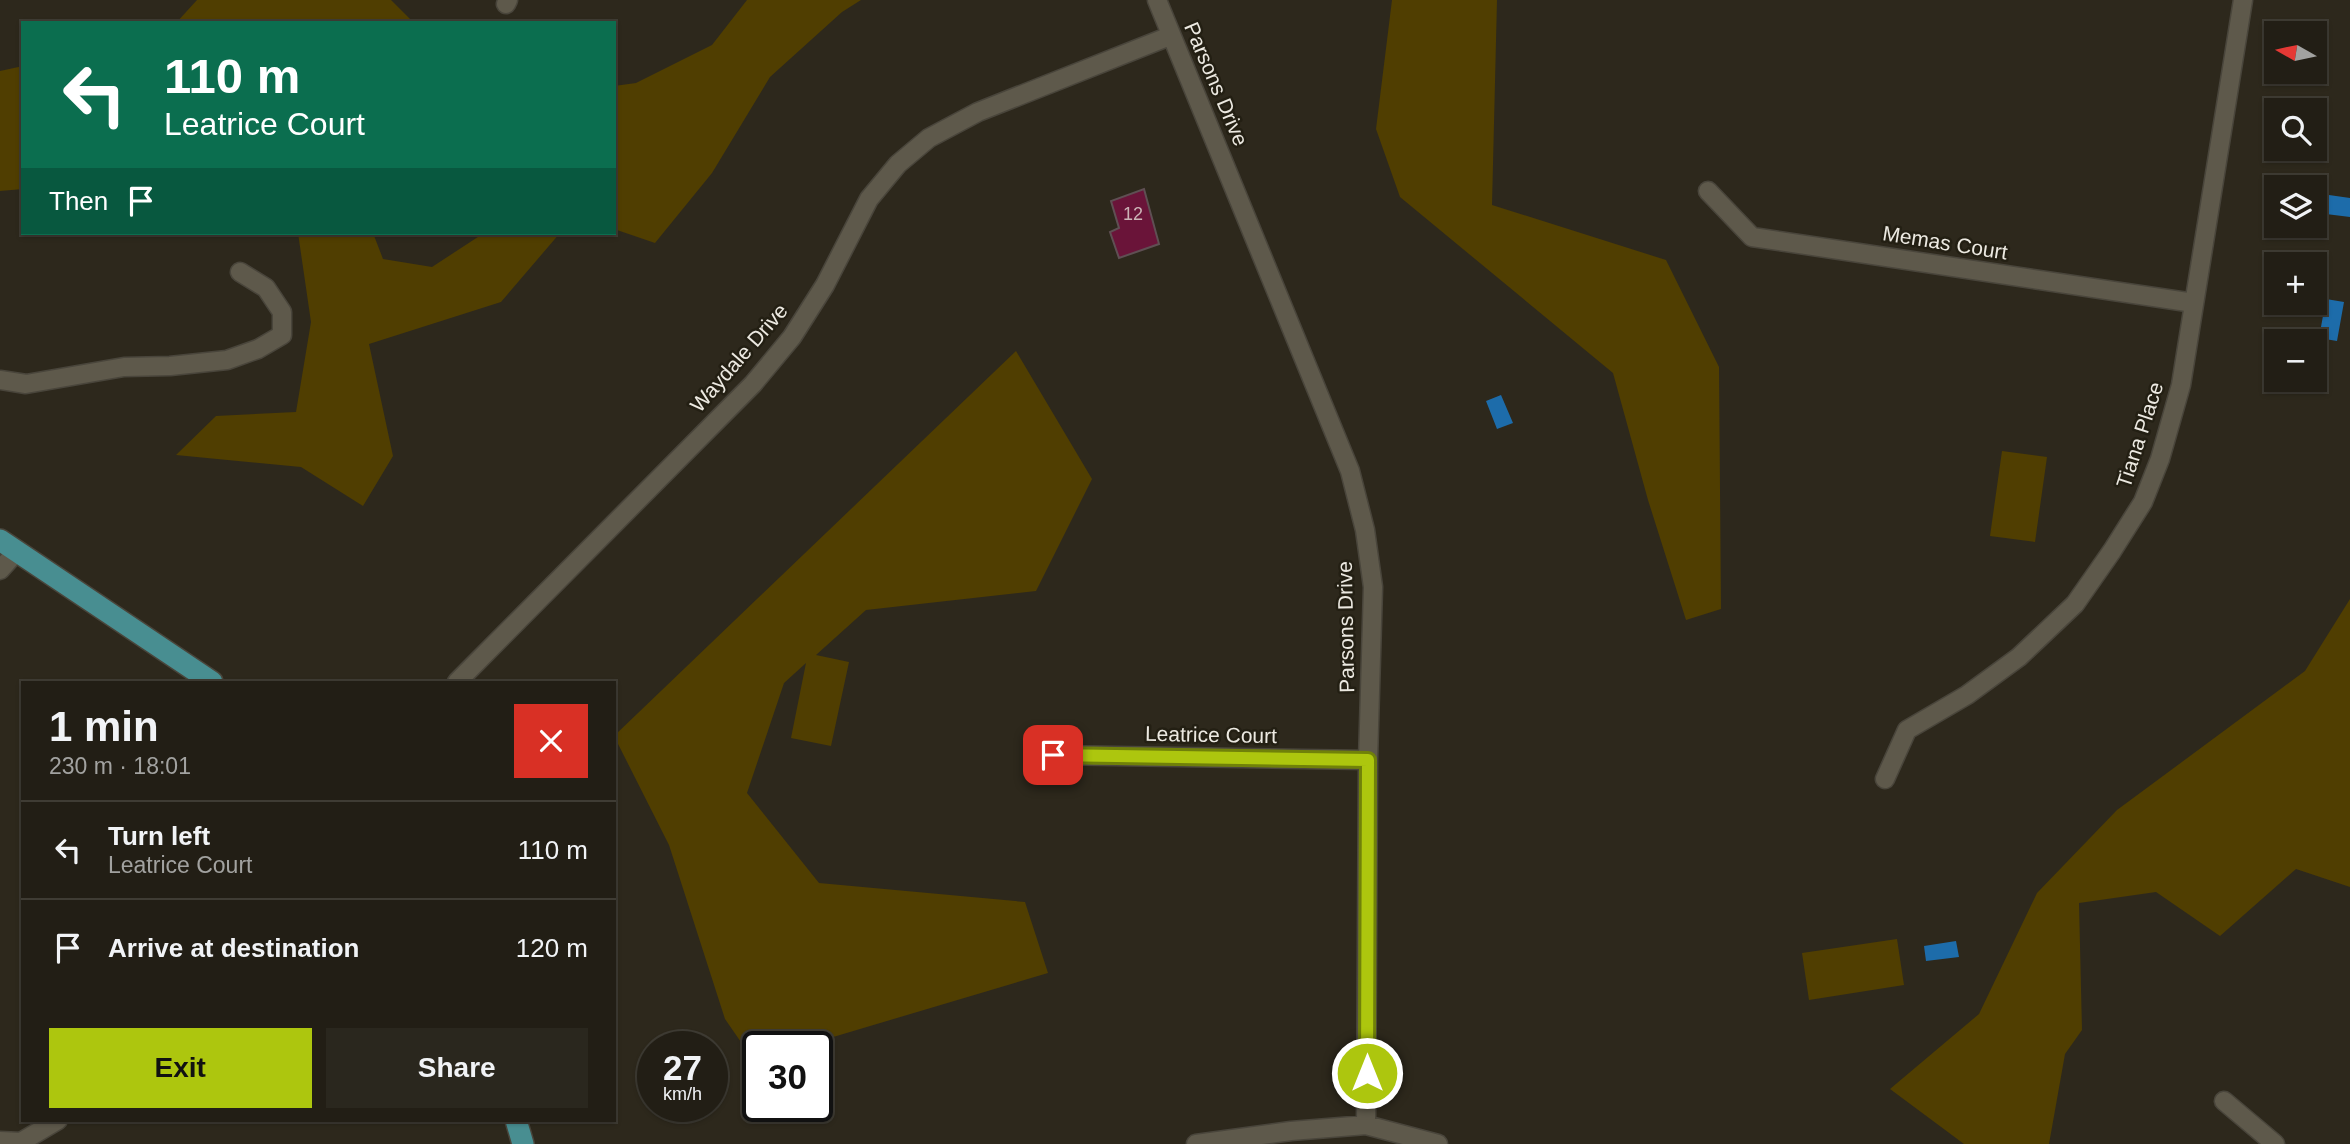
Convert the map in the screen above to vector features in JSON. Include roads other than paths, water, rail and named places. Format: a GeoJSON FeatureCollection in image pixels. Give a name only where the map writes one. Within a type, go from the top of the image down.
{"type":"FeatureCollection","features":[{"type":"Feature","properties":{"kind":"main road"},"geometry":{"type":"LineString","coordinates":[[9,546],[211,681]]}},
{"type":"Feature","properties":{"kind":"main road"},"geometry":{"type":"LineString","coordinates":[[517,1122],[523,1144]]}},
{"type":"Feature","properties":{"kind":"street","name":"Parsons Drive"},"geometry":{"type":"LineString","coordinates":[[1157,0],[1350,471],[1365,530],[1373,587],[1368,760],[1366,1125]]}},
{"type":"Feature","properties":{"kind":"street","name":"Tiana Place"},"geometry":{"type":"LineString","coordinates":[[1885,779],[1907,730],[1967,695],[2019,657],[2075,604],[2143,502],[2160,458],[2181,385],[2243,0]]}},
{"type":"Feature","properties":{"kind":"street","name":"Waydale Drive"},"geometry":{"type":"LineString","coordinates":[[458,681],[753,384],[793,337],[825,285],[869,199],[898,164],[929,138],[978,112],[1171,36]]}},
{"type":"Feature","properties":{"kind":"street","name":"Memas Court"},"geometry":{"type":"LineString","coordinates":[[1707,191],[1752,237],[2194,303]]}},
{"type":"Feature","properties":{"kind":"street"},"geometry":{"type":"LineString","coordinates":[[0,380],[26,384],[124,367],[170,366],[227,360],[257,349],[282,335],[282,312],[266,288],[240,272]]}},
{"type":"Feature","properties":{"kind":"street"},"geometry":{"type":"LineString","coordinates":[[0,570],[9,546]]}},
{"type":"Feature","properties":{"kind":"street","name":"Leatrice Court"},"geometry":{"type":"LineString","coordinates":[[1053,755],[1368,760]]}},
{"type":"Feature","properties":{"kind":"street"},"geometry":{"type":"LineString","coordinates":[[2224,1101],[2275,1144]]}},
{"type":"Feature","properties":{"kind":"street"},"geometry":{"type":"LineString","coordinates":[[0,1142],[21,1142],[55,1122]]}},
{"type":"Feature","properties":{"kind":"street"},"geometry":{"type":"LineString","coordinates":[[1196,1144],[1292,1131],[1366,1125],[1438,1144]]}},
{"type":"Feature","properties":{"kind":"water"},"geometry":{"type":"Polygon","coordinates":[[[2329,195],[2350,198],[2350,217],[2327,214],[2329,195]]]}},
{"type":"Feature","properties":{"kind":"water"},"geometry":{"type":"Polygon","coordinates":[[[2327,299],[2344,302],[2337,341],[2327,339],[2327,329],[2321,329],[2323,315],[2327,315],[2327,299]]]}},
{"type":"Feature","properties":{"kind":"water"},"geometry":{"type":"Polygon","coordinates":[[[1501,395],[1513,423],[1497,429],[1486,401],[1501,395]]]}},
{"type":"Feature","properties":{"kind":"water"},"geometry":{"type":"Polygon","coordinates":[[[1956,941],[1959,957],[1926,961],[1924,946],[1956,941]]]}}]}
